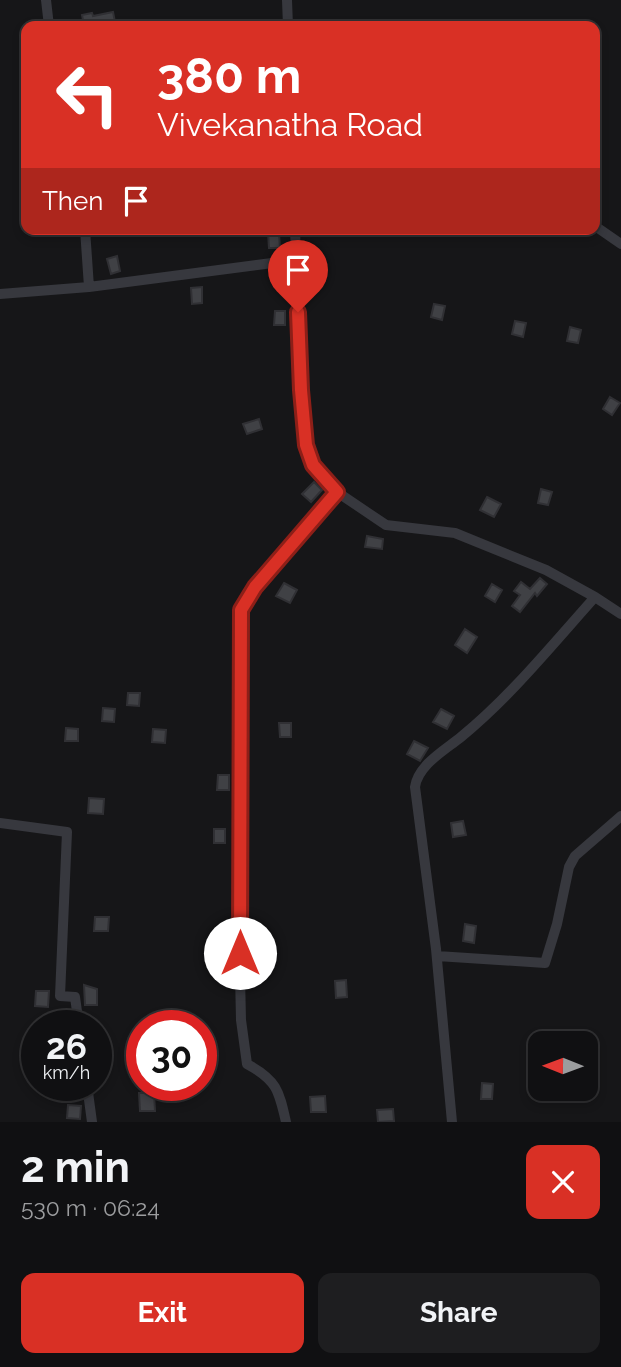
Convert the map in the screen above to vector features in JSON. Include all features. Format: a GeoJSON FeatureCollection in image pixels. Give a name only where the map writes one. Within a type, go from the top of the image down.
{"type":"FeatureCollection","features":[{"type":"Feature","properties":{"kind":"street"},"geometry":{"type":"LineString","coordinates":[[46,0],[48,21]]}},
{"type":"Feature","properties":{"kind":"street"},"geometry":{"type":"LineString","coordinates":[[288,0],[288,21]]}},
{"type":"Feature","properties":{"kind":"street"},"geometry":{"type":"LineString","coordinates":[[600,229],[621,244]]}},
{"type":"Feature","properties":{"kind":"street"},"geometry":{"type":"LineString","coordinates":[[85,235],[89,286]]}},
{"type":"Feature","properties":{"kind":"street"},"geometry":{"type":"LineString","coordinates":[[295,235],[301,390],[306,445],[313,465],[337,492],[386,525],[456,533],[546,570],[621,614]]}},
{"type":"Feature","properties":{"kind":"street"},"geometry":{"type":"LineString","coordinates":[[0,294],[89,286],[295,260]]}},
{"type":"Feature","properties":{"kind":"street"},"geometry":{"type":"LineString","coordinates":[[286,1122],[280,1094],[273,1081],[247,1064],[241,1020],[241,610],[255,587],[337,492]]}},
{"type":"Feature","properties":{"kind":"street"},"geometry":{"type":"LineString","coordinates":[[452,1122],[437,956],[415,787],[416,777],[430,762],[494,710],[595,597]]}},
{"type":"Feature","properties":{"kind":"street"},"geometry":{"type":"LineString","coordinates":[[437,956],[545,963],[557,924],[569,867],[575,856],[621,816]]}},
{"type":"Feature","properties":{"kind":"street"},"geometry":{"type":"LineString","coordinates":[[0,823],[67,832],[60,996],[75,997],[77,1010]]}},
{"type":"Feature","properties":{"kind":"street"},"geometry":{"type":"LineString","coordinates":[[89,1101],[92,1122]]}},
{"type":"Feature","properties":{"kind":"building"},"geometry":{"type":"Polygon","coordinates":[[[113,12],[115,21],[83,21],[82,15],[92,13],[93,16],[113,12]]]}},
{"type":"Feature","properties":{"kind":"building"},"geometry":{"type":"Polygon","coordinates":[[[268,235],[279,235],[280,248],[269,248],[268,235]]]}},
{"type":"Feature","properties":{"kind":"building"},"geometry":{"type":"Polygon","coordinates":[[[117,256],[120,271],[111,274],[107,259],[117,256]]]}},
{"type":"Feature","properties":{"kind":"building"},"geometry":{"type":"Polygon","coordinates":[[[202,287],[202,303],[192,304],[191,288],[202,287]]]}},
{"type":"Feature","properties":{"kind":"building"},"geometry":{"type":"Polygon","coordinates":[[[434,304],[445,306],[442,320],[431,317],[434,304]]]}},
{"type":"Feature","properties":{"kind":"building"},"geometry":{"type":"Polygon","coordinates":[[[275,311],[285,311],[285,325],[274,325],[275,311]]]}},
{"type":"Feature","properties":{"kind":"building"},"geometry":{"type":"Polygon","coordinates":[[[515,321],[526,323],[523,337],[512,334],[515,321]]]}},
{"type":"Feature","properties":{"kind":"building"},"geometry":{"type":"Polygon","coordinates":[[[570,327],[581,330],[578,343],[567,341],[570,327]]]}},
{"type":"Feature","properties":{"kind":"building"},"geometry":{"type":"Polygon","coordinates":[[[610,397],[620,403],[612,415],[603,409],[610,397]]]}},
{"type":"Feature","properties":{"kind":"building"},"geometry":{"type":"Polygon","coordinates":[[[259,419],[262,429],[247,434],[243,424],[259,419]]]}},
{"type":"Feature","properties":{"kind":"building"},"geometry":{"type":"Polygon","coordinates":[[[314,482],[322,490],[311,502],[302,494],[314,482]]]}},
{"type":"Feature","properties":{"kind":"building"},"geometry":{"type":"Polygon","coordinates":[[[541,489],[552,492],[548,505],[538,503],[541,489]]]}},
{"type":"Feature","properties":{"kind":"building"},"geometry":{"type":"Polygon","coordinates":[[[487,497],[501,504],[494,517],[480,510],[487,497]]]}},
{"type":"Feature","properties":{"kind":"building"},"geometry":{"type":"Polygon","coordinates":[[[367,536],[383,539],[382,549],[365,547],[367,536]]]}},
{"type":"Feature","properties":{"kind":"building"},"geometry":{"type":"Polygon","coordinates":[[[540,578],[547,584],[537,596],[535,593],[520,612],[512,606],[520,595],[514,591],[521,582],[530,589],[540,578]]]}},
{"type":"Feature","properties":{"kind":"building"},"geometry":{"type":"Polygon","coordinates":[[[284,583],[297,590],[290,603],[276,596],[284,583]]]}},
{"type":"Feature","properties":{"kind":"building"},"geometry":{"type":"Polygon","coordinates":[[[492,584],[502,590],[495,602],[485,596],[492,584]]]}},
{"type":"Feature","properties":{"kind":"building"},"geometry":{"type":"Polygon","coordinates":[[[465,629],[477,637],[467,653],[455,645],[465,629]]]}},
{"type":"Feature","properties":{"kind":"building"},"geometry":{"type":"Polygon","coordinates":[[[128,693],[140,693],[139,706],[127,705],[128,693]]]}},
{"type":"Feature","properties":{"kind":"building"},"geometry":{"type":"Polygon","coordinates":[[[103,708],[115,709],[114,722],[102,721],[103,708]]]}},
{"type":"Feature","properties":{"kind":"building"},"geometry":{"type":"Polygon","coordinates":[[[441,709],[454,716],[447,729],[433,722],[441,709]]]}},
{"type":"Feature","properties":{"kind":"building"},"geometry":{"type":"Polygon","coordinates":[[[279,723],[291,723],[291,737],[280,737],[279,723]]]}},
{"type":"Feature","properties":{"kind":"building"},"geometry":{"type":"Polygon","coordinates":[[[66,728],[78,729],[78,741],[65,741],[66,728]]]}},
{"type":"Feature","properties":{"kind":"building"},"geometry":{"type":"Polygon","coordinates":[[[153,729],[166,730],[165,743],[152,742],[153,729]]]}},
{"type":"Feature","properties":{"kind":"building"},"geometry":{"type":"Polygon","coordinates":[[[414,741],[428,748],[420,761],[407,754],[414,741]]]}},
{"type":"Feature","properties":{"kind":"building"},"geometry":{"type":"Polygon","coordinates":[[[218,775],[229,775],[229,790],[217,790],[218,775]]]}},
{"type":"Feature","properties":{"kind":"building"},"geometry":{"type":"Polygon","coordinates":[[[89,798],[104,799],[103,814],[88,813],[89,798]]]}},
{"type":"Feature","properties":{"kind":"building"},"geometry":{"type":"Polygon","coordinates":[[[463,821],[466,835],[453,837],[451,823],[463,821]]]}},
{"type":"Feature","properties":{"kind":"building"},"geometry":{"type":"Polygon","coordinates":[[[214,829],[225,829],[225,843],[214,843],[214,829]]]}},
{"type":"Feature","properties":{"kind":"building"},"geometry":{"type":"Polygon","coordinates":[[[95,917],[109,917],[108,931],[94,931],[95,917]]]}},
{"type":"Feature","properties":{"kind":"building"},"geometry":{"type":"Polygon","coordinates":[[[465,924],[476,926],[474,943],[463,941],[465,924]]]}},
{"type":"Feature","properties":{"kind":"building"},"geometry":{"type":"Polygon","coordinates":[[[346,980],[347,997],[336,998],[335,981],[346,980]]]}},
{"type":"Feature","properties":{"kind":"building"},"geometry":{"type":"Polygon","coordinates":[[[84,985],[97,989],[97,1005],[85,1005],[84,985]]]}},
{"type":"Feature","properties":{"kind":"building"},"geometry":{"type":"Polygon","coordinates":[[[36,991],[49,991],[48,1007],[35,1006],[36,991]]]}},
{"type":"Feature","properties":{"kind":"building"},"geometry":{"type":"Polygon","coordinates":[[[482,1083],[493,1084],[492,1099],[481,1099],[482,1083]]]}},
{"type":"Feature","properties":{"kind":"building"},"geometry":{"type":"Polygon","coordinates":[[[325,1096],[326,1112],[311,1112],[310,1097],[325,1096]]]}},
{"type":"Feature","properties":{"kind":"building"},"geometry":{"type":"Polygon","coordinates":[[[139,1101],[154,1101],[155,1111],[140,1111],[139,1101]]]}},
{"type":"Feature","properties":{"kind":"building"},"geometry":{"type":"Polygon","coordinates":[[[68,1105],[81,1106],[80,1119],[67,1118],[68,1105]]]}},
{"type":"Feature","properties":{"kind":"building"},"geometry":{"type":"Polygon","coordinates":[[[393,1109],[394,1121],[378,1122],[377,1110],[393,1109]]]}},
{"type":"Feature","properties":{"kind":"route"},"geometry":{"type":"LineString","coordinates":[[240,953],[241,610],[255,587],[337,492],[313,465],[306,445],[298,312]]}}]}
